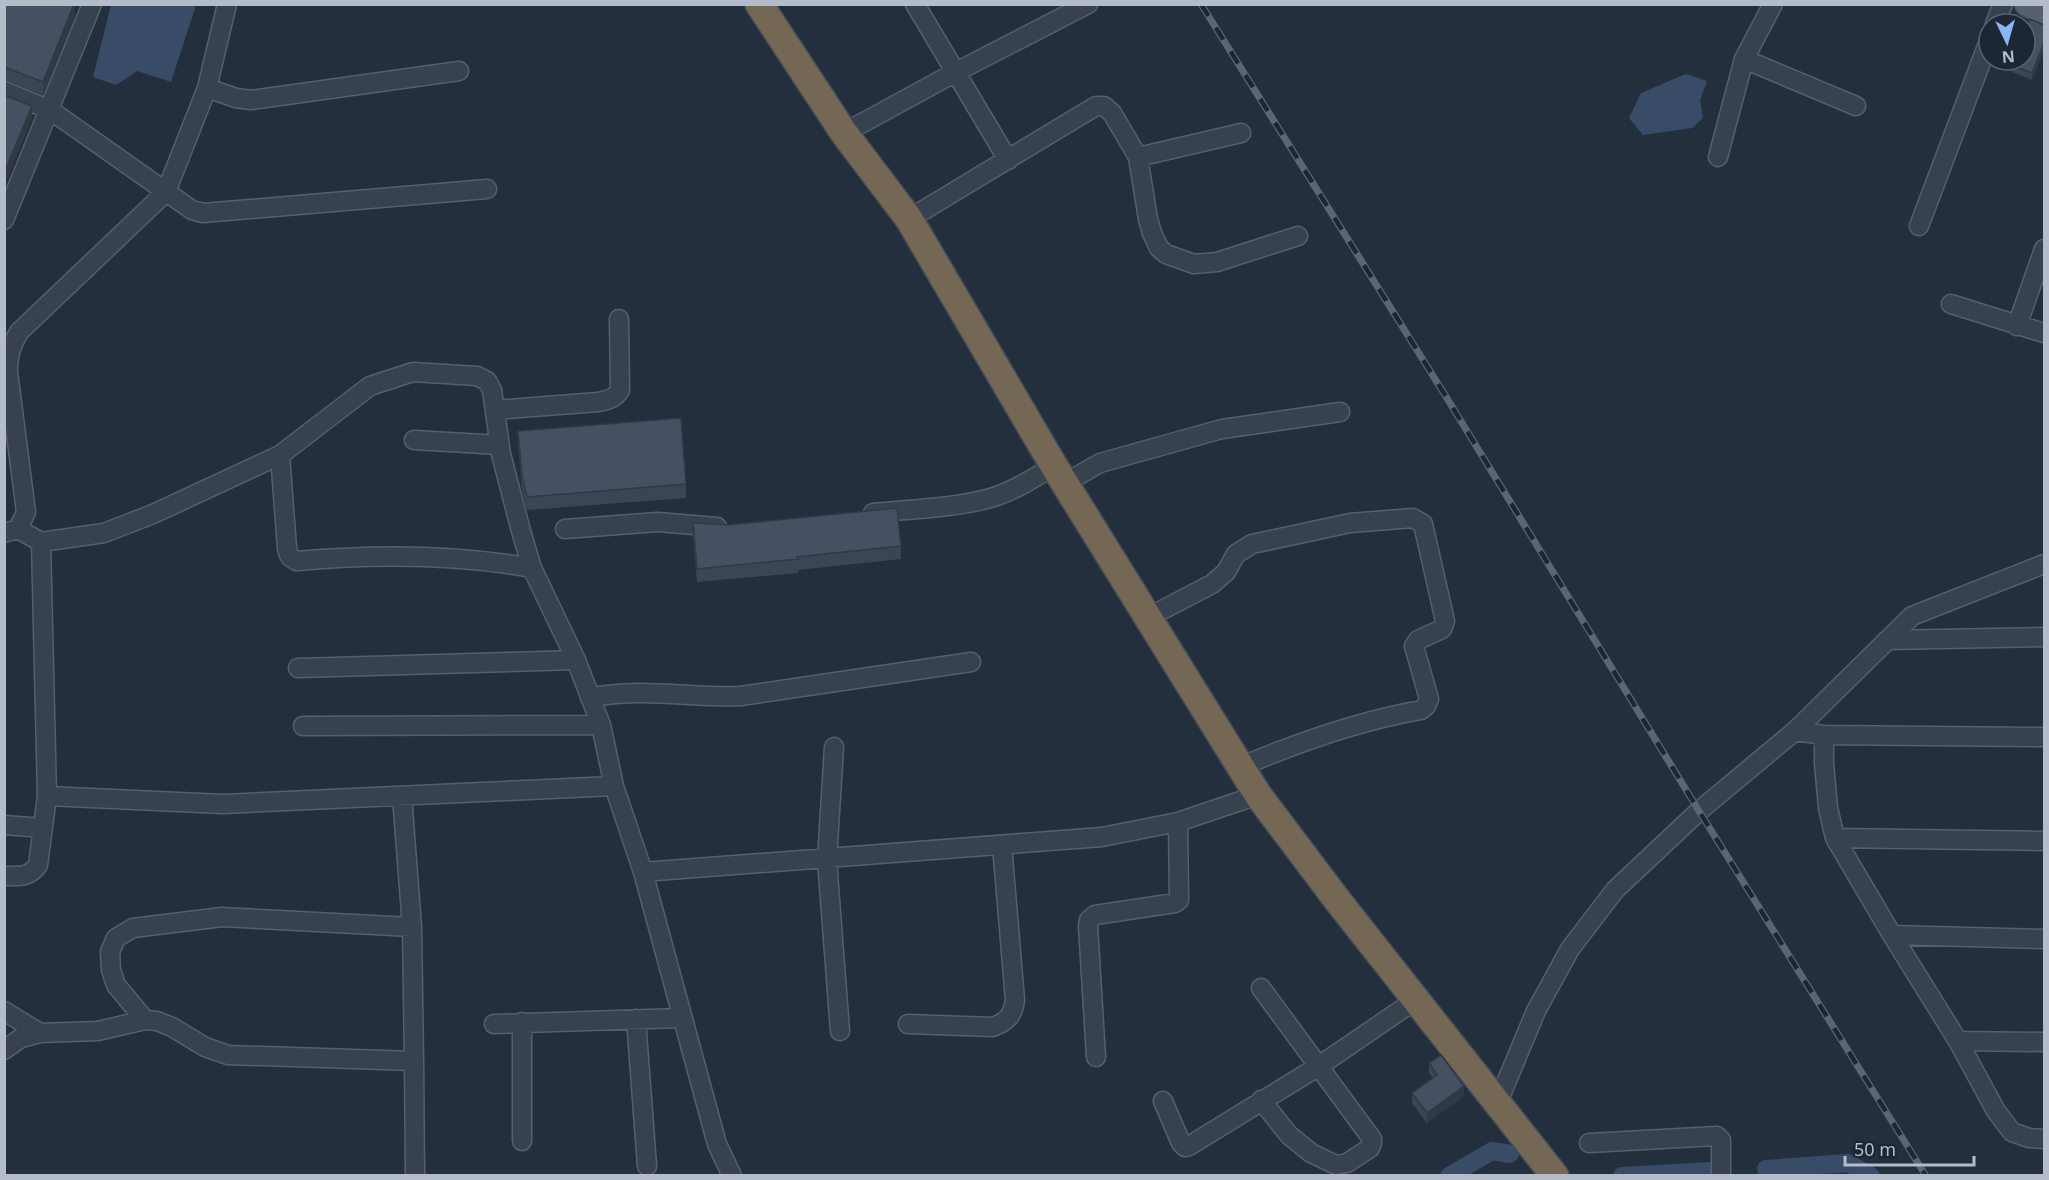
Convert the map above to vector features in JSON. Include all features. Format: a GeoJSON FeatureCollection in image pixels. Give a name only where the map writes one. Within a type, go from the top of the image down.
{"type":"FeatureCollection","features":[{"type":"Feature","properties":{"kind":"highway"},"geometry":{"type":"LineString","coordinates":[[759,4],[844,133],[909,219],[1059,475],[1258,795],[1338,901],[1555,1176]]}},
{"type":"Feature","properties":{"kind":"main road"},"geometry":{"type":"LineString","coordinates":[[2027,4],[2044,12]]}},
{"type":"Feature","properties":{"kind":"street"},"geometry":{"type":"LineString","coordinates":[[227,4],[207,88],[166,192],[19,332],[12,344],[8,358],[8,372],[26,512],[11,531],[41,542],[104,533],[153,514],[280,455],[370,386],[413,372],[477,376],[487,381],[492,390],[500,445],[532,567],[576,660],[601,725],[614,786],[643,873],[717,1144],[732,1176]]}},
{"type":"Feature","properties":{"kind":"street"},"geometry":{"type":"LineString","coordinates":[[915,4],[1008,160]]}},
{"type":"Feature","properties":{"kind":"street"},"geometry":{"type":"LineString","coordinates":[[1718,157],[1744,59],[1773,4]]}},
{"type":"Feature","properties":{"kind":"street"},"geometry":{"type":"LineString","coordinates":[[6,211],[50,110],[87,6]]}},
{"type":"Feature","properties":{"kind":"street"},"geometry":{"type":"LineString","coordinates":[[844,133],[1076,7]]}},
{"type":"Feature","properties":{"kind":"street"},"geometry":{"type":"LineString","coordinates":[[1744,59],[1856,106]]}},
{"type":"Feature","properties":{"kind":"street"},"geometry":{"type":"LineString","coordinates":[[207,88],[236,98],[251,100],[459,71]]}},
{"type":"Feature","properties":{"kind":"street"},"geometry":{"type":"LineString","coordinates":[[1919,226],[1977,72]]}},
{"type":"Feature","properties":{"kind":"street"},"geometry":{"type":"LineString","coordinates":[[4,91],[50,110],[192,210],[203,213],[487,189]]}},
{"type":"Feature","properties":{"kind":"street"},"geometry":{"type":"LineString","coordinates":[[909,219],[1096,106],[1104,106],[1112,113],[1138,157],[1152,233],[1159,248],[1166,254],[1194,264],[1204,264],[1298,236]]}},
{"type":"Feature","properties":{"kind":"street"},"geometry":{"type":"LineString","coordinates":[[1138,157],[1241,133]]}},
{"type":"Feature","properties":{"kind":"street"},"geometry":{"type":"LineString","coordinates":[[2017,326],[2044,249]]}},
{"type":"Feature","properties":{"kind":"street"},"geometry":{"type":"LineString","coordinates":[[1951,304],[2044,333]]}},
{"type":"Feature","properties":{"kind":"street"},"geometry":{"type":"LineString","coordinates":[[495,410],[598,402],[617,396],[621,383],[619,319]]}},
{"type":"Feature","properties":{"kind":"street"},"geometry":{"type":"LineString","coordinates":[[857,514],[928,508],[995,497],[1100,462],[1222,429],[1340,412]]}},
{"type":"Feature","properties":{"kind":"street"},"geometry":{"type":"LineString","coordinates":[[414,440],[500,445]]}},
{"type":"Feature","properties":{"kind":"street"},"geometry":{"type":"LineString","coordinates":[[280,455],[288,555],[297,561],[359,555],[447,556],[532,567]]}},
{"type":"Feature","properties":{"kind":"street"},"geometry":{"type":"LineString","coordinates":[[1147,618],[1212,584],[1226,572],[1236,554],[1252,544],[1350,523],[1413,518],[1423,524],[1445,621],[1442,629],[1418,640],[1414,646],[1429,699],[1426,706],[1421,710],[1383,716],[1297,743],[1240,767]]}},
{"type":"Feature","properties":{"kind":"street"},"geometry":{"type":"LineString","coordinates":[[565,530],[658,522],[702,526],[739,526]]}},
{"type":"Feature","properties":{"kind":"street"},"geometry":{"type":"LineString","coordinates":[[4,876],[26,876],[38,865],[48,796],[41,542]]}},
{"type":"Feature","properties":{"kind":"street"},"geometry":{"type":"LineString","coordinates":[[1498,1102],[1536,1011],[1570,949],[1616,890],[1699,811],[1795,730],[1912,616],[2044,564]]}},
{"type":"Feature","properties":{"kind":"street"},"geometry":{"type":"LineString","coordinates":[[1887,640],[2044,637]]}},
{"type":"Feature","properties":{"kind":"street"},"geometry":{"type":"LineString","coordinates":[[298,668],[576,660]]}},
{"type":"Feature","properties":{"kind":"street"},"geometry":{"type":"LineString","coordinates":[[590,698],[609,693],[705,697],[741,696],[971,662]]}},
{"type":"Feature","properties":{"kind":"street"},"geometry":{"type":"LineString","coordinates":[[303,726],[601,725]]}},
{"type":"Feature","properties":{"kind":"street"},"geometry":{"type":"LineString","coordinates":[[1795,730],[1824,735],[2044,737]]}},
{"type":"Feature","properties":{"kind":"street"},"geometry":{"type":"LineString","coordinates":[[1824,735],[1828,808],[1836,838],[1892,935],[1958,1041],[1996,1111],[2012,1132],[2029,1138],[2044,1139]]}},
{"type":"Feature","properties":{"kind":"street"},"geometry":{"type":"LineString","coordinates":[[834,747],[827,860],[840,1031]]}},
{"type":"Feature","properties":{"kind":"street"},"geometry":{"type":"LineString","coordinates":[[48,796],[223,804],[614,786]]}},
{"type":"Feature","properties":{"kind":"street"},"geometry":{"type":"LineString","coordinates":[[643,873],[1102,837],[1178,822],[1258,795]]}},
{"type":"Feature","properties":{"kind":"street"},"geometry":{"type":"LineString","coordinates":[[402,796],[412,927],[415,1176]]}},
{"type":"Feature","properties":{"kind":"street"},"geometry":{"type":"LineString","coordinates":[[1096,1057],[1089,920],[1095,915],[1175,903],[1179,900],[1178,822]]}},
{"type":"Feature","properties":{"kind":"street"},"geometry":{"type":"LineString","coordinates":[[4,825],[43,828]]}},
{"type":"Feature","properties":{"kind":"street"},"geometry":{"type":"LineString","coordinates":[[1836,838],[2044,841]]}},
{"type":"Feature","properties":{"kind":"street"},"geometry":{"type":"LineString","coordinates":[[909,1024],[993,1027],[1006,1022],[1013,1013],[1015,1000],[1002,845]]}},
{"type":"Feature","properties":{"kind":"street"},"geometry":{"type":"LineString","coordinates":[[145,1020],[116,986],[111,970],[110,952],[116,938],[133,928],[222,917],[412,927]]}},
{"type":"Feature","properties":{"kind":"street"},"geometry":{"type":"LineString","coordinates":[[1892,935],[2044,939]]}},
{"type":"Feature","properties":{"kind":"street"},"geometry":{"type":"LineString","coordinates":[[1261,988],[1372,1139],[1370,1148],[1347,1163],[1336,1165],[1311,1153],[1289,1135],[1261,1100]]}},
{"type":"Feature","properties":{"kind":"street"},"geometry":{"type":"LineString","coordinates":[[1162,1101],[1181,1143],[1187,1147],[1318,1066],[1417,999]]}},
{"type":"Feature","properties":{"kind":"street"},"geometry":{"type":"LineString","coordinates":[[4,1011],[40,1033]]}},
{"type":"Feature","properties":{"kind":"street"},"geometry":{"type":"LineString","coordinates":[[494,1024],[682,1018]]}},
{"type":"Feature","properties":{"kind":"street"},"geometry":{"type":"LineString","coordinates":[[636,1019],[647,1166]]}},
{"type":"Feature","properties":{"kind":"street"},"geometry":{"type":"LineString","coordinates":[[4,1050],[21,1038],[40,1033],[98,1030],[145,1020],[158,1021],[192,1037],[205,1047],[228,1055],[414,1061]]}},
{"type":"Feature","properties":{"kind":"street"},"geometry":{"type":"LineString","coordinates":[[522,1022],[522,1142]]}},
{"type":"Feature","properties":{"kind":"street"},"geometry":{"type":"LineString","coordinates":[[1958,1041],[2044,1042]]}},
{"type":"Feature","properties":{"kind":"street"},"geometry":{"type":"LineString","coordinates":[[1589,1143],[1717,1136],[1721,1140],[1721,1176]]}},
{"type":"Feature","properties":{"kind":"water"},"geometry":{"type":"Polygon","coordinates":[[[111,5],[196,5],[171,82],[137,71],[116,85],[93,77],[111,5]]]}},
{"type":"Feature","properties":{"kind":"water"},"geometry":{"type":"Polygon","coordinates":[[[1686,74],[1707,81],[1700,100],[1703,118],[1692,128],[1643,135],[1629,118],[1641,93],[1686,74]]]}},
{"type":"Feature","properties":{"kind":"building"},"geometry":{"type":"Polygon","coordinates":[[[4,4],[74,4],[43,82],[4,67],[4,4]]]}},
{"type":"Feature","properties":{"kind":"building"},"geometry":{"type":"Polygon","coordinates":[[[2037,22],[2044,25],[2044,43],[2037,60],[2037,22]]]}},
{"type":"Feature","properties":{"kind":"building"},"geometry":{"type":"Polygon","coordinates":[[[4,95],[32,106],[4,173],[4,95]]]}},
{"type":"Feature","properties":{"kind":"building"},"geometry":{"type":"Polygon","coordinates":[[[681,418],[686,484],[527,497],[522,476],[518,431],[681,418]]]}},
{"type":"Feature","properties":{"kind":"building"},"geometry":{"type":"Polygon","coordinates":[[[897,508],[901,546],[697,569],[693,523],[728,525],[897,508]]]}},
{"type":"Feature","properties":{"kind":"building"},"geometry":{"type":"Polygon","coordinates":[[[1441,1055],[1464,1086],[1427,1113],[1412,1093],[1437,1075],[1429,1063],[1441,1055]]]}},
{"type":"Feature","properties":{"kind":"waterway"},"geometry":{"type":"LineString","coordinates":[[1449,1176],[1492,1151],[1510,1154]]}},
{"type":"Feature","properties":{"kind":"waterway"},"geometry":{"type":"LineString","coordinates":[[1766,1169],[1848,1163],[1871,1176]]}},
{"type":"Feature","properties":{"kind":"waterway"},"geometry":{"type":"LineString","coordinates":[[1622,1176],[1711,1171]]}},
{"type":"Feature","properties":{"kind":"railway"},"geometry":{"type":"LineString","coordinates":[[1201,4],[1445,395],[1699,811],[1926,1176]]}}]}
